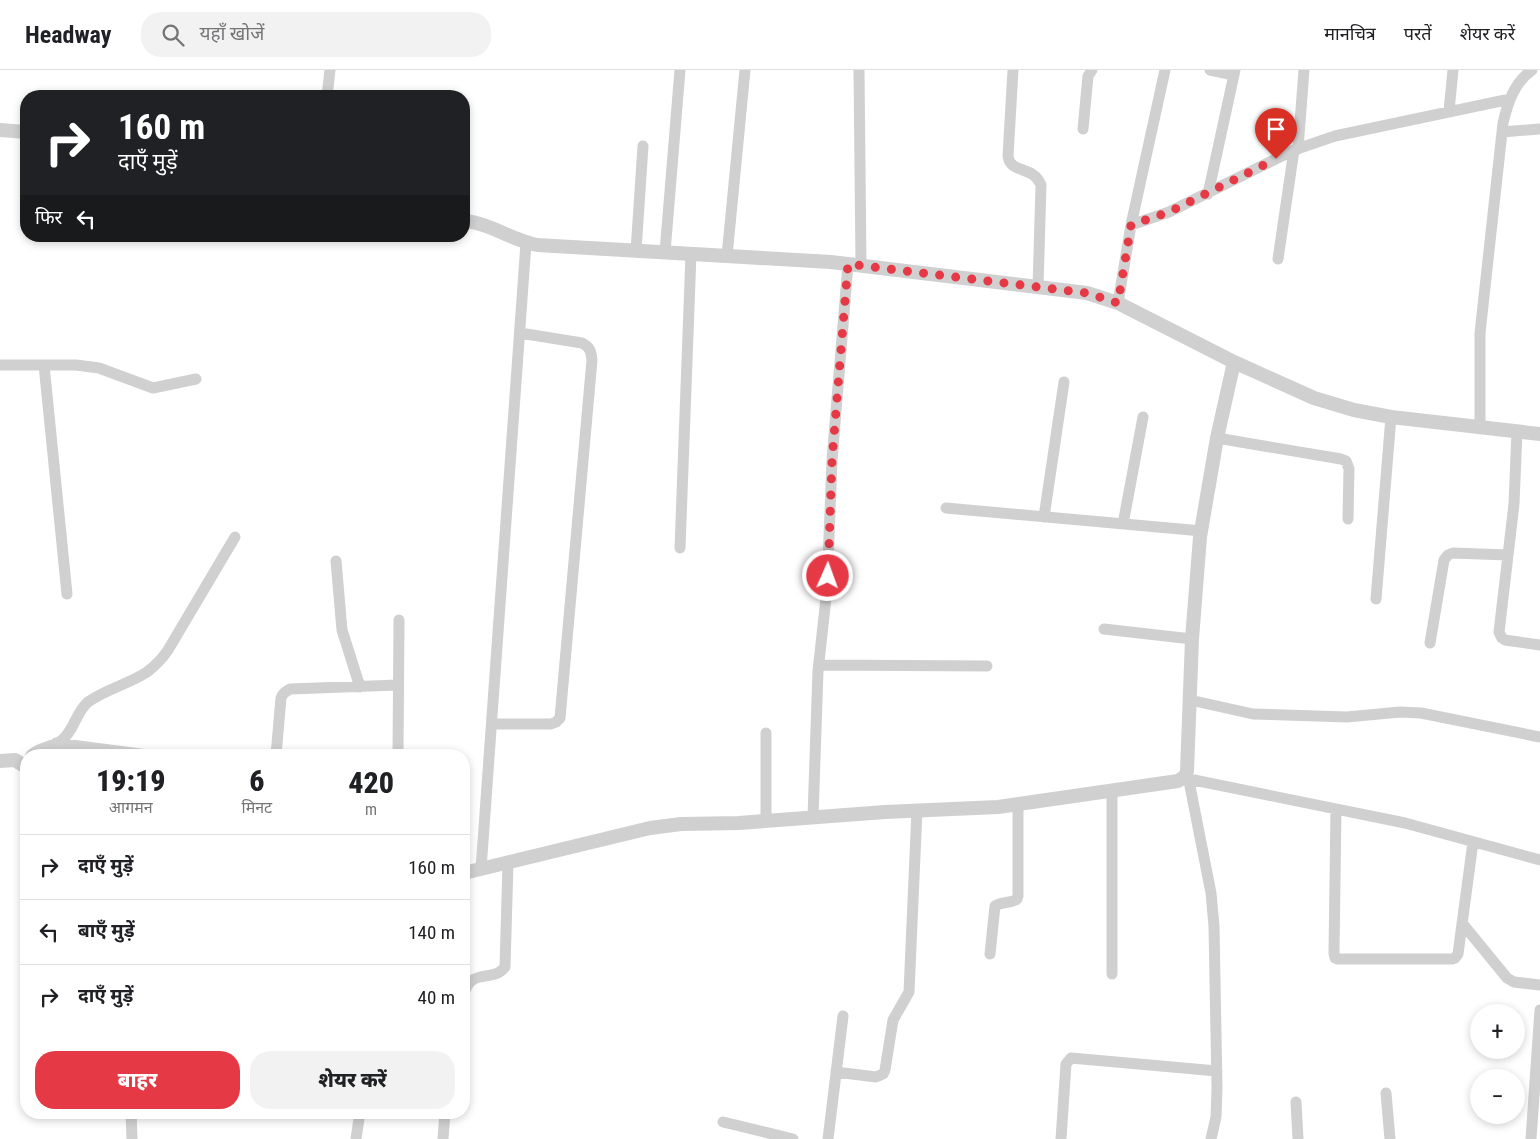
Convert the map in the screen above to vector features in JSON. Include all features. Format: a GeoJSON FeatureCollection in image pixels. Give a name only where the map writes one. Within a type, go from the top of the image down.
{"type":"FeatureCollection","features":[{"type":"Feature","properties":{"kind":"street"},"geometry":{"type":"LineString","coordinates":[[328,90],[330,70]]}},
{"type":"Feature","properties":{"kind":"street"},"geometry":{"type":"LineString","coordinates":[[665,252],[680,70]]}},
{"type":"Feature","properties":{"kind":"street"},"geometry":{"type":"LineString","coordinates":[[728,256],[745,70]]}},
{"type":"Feature","properties":{"kind":"street"},"geometry":{"type":"LineString","coordinates":[[813,817],[819,665],[828,582],[832,460],[854,265],[860,70]]}},
{"type":"Feature","properties":{"kind":"street"},"geometry":{"type":"LineString","coordinates":[[1013,70],[1008,162],[1011,165],[1031,172],[1038,178],[1041,185],[1038,287]]}},
{"type":"Feature","properties":{"kind":"street"},"geometry":{"type":"LineString","coordinates":[[1083,129],[1088,76],[1092,70]]}},
{"type":"Feature","properties":{"kind":"street"},"geometry":{"type":"LineString","coordinates":[[1118,303],[1131,225],[1165,70]]}},
{"type":"Feature","properties":{"kind":"street"},"geometry":{"type":"LineString","coordinates":[[1208,194],[1234,73],[1210,70]]}},
{"type":"Feature","properties":{"kind":"street"},"geometry":{"type":"LineString","coordinates":[[1278,259],[1296,150],[1304,70]]}},
{"type":"Feature","properties":{"kind":"street"},"geometry":{"type":"LineString","coordinates":[[1449,112],[1453,70]]}},
{"type":"Feature","properties":{"kind":"street"},"geometry":{"type":"LineString","coordinates":[[1480,427],[1480,333],[1502,132],[1510,99],[1520,80],[1532,70]]}},
{"type":"Feature","properties":{"kind":"street"},"geometry":{"type":"LineString","coordinates":[[1131,225],[1169,212],[1296,150],[1335,136],[1510,99]]}},
{"type":"Feature","properties":{"kind":"street"},"geometry":{"type":"LineString","coordinates":[[1502,132],[1540,129]]}},
{"type":"Feature","properties":{"kind":"street"},"geometry":{"type":"LineString","coordinates":[[0,130],[20,132]]}},
{"type":"Feature","properties":{"kind":"street"},"geometry":{"type":"LineString","coordinates":[[636,251],[643,146]]}},
{"type":"Feature","properties":{"kind":"street"},"geometry":{"type":"LineString","coordinates":[[470,222],[489,226],[526,243],[537,245],[854,265],[1087,293],[1118,303],[1234,362],[1314,398],[1354,410],[1391,417],[1540,434]]}},
{"type":"Feature","properties":{"kind":"street"},"geometry":{"type":"LineString","coordinates":[[481,869],[526,243]]}},
{"type":"Feature","properties":{"kind":"street"},"geometry":{"type":"LineString","coordinates":[[680,548],[690,254]]}},
{"type":"Feature","properties":{"kind":"street"},"geometry":{"type":"LineString","coordinates":[[492,724],[551,724],[560,718],[592,360],[589,346],[582,342],[520,333]]}},
{"type":"Feature","properties":{"kind":"street"},"geometry":{"type":"LineString","coordinates":[[1211,1139],[1216,1117],[1217,1071],[1213,909],[1188,775],[1190,700],[1192,639],[1202,531],[1218,438],[1234,362]]}},
{"type":"Feature","properties":{"kind":"street"},"geometry":{"type":"LineString","coordinates":[[0,365],[76,365],[99,368],[153,388],[196,379]]}},
{"type":"Feature","properties":{"kind":"street"},"geometry":{"type":"LineString","coordinates":[[44,365],[67,594]]}},
{"type":"Feature","properties":{"kind":"street"},"geometry":{"type":"LineString","coordinates":[[1044,517],[1064,382]]}},
{"type":"Feature","properties":{"kind":"street"},"geometry":{"type":"LineString","coordinates":[[1122,524],[1143,417]]}},
{"type":"Feature","properties":{"kind":"street"},"geometry":{"type":"LineString","coordinates":[[1376,599],[1391,417]]}},
{"type":"Feature","properties":{"kind":"street"},"geometry":{"type":"LineString","coordinates":[[1517,432],[1514,498],[1500,636],[1506,640],[1540,645]]}},
{"type":"Feature","properties":{"kind":"street"},"geometry":{"type":"LineString","coordinates":[[1218,438],[1341,459],[1346,462],[1350,469],[1348,519]]}},
{"type":"Feature","properties":{"kind":"street"},"geometry":{"type":"LineString","coordinates":[[946,508],[1202,531]]}},
{"type":"Feature","properties":{"kind":"street"},"geometry":{"type":"LineString","coordinates":[[40,749],[62,740],[79,712],[87,703],[146,673],[158,662],[168,650],[235,537]]}},
{"type":"Feature","properties":{"kind":"street"},"geometry":{"type":"LineString","coordinates":[[1430,642],[1444,560],[1448,555],[1453,553],[1508,555]]}},
{"type":"Feature","properties":{"kind":"street"},"geometry":{"type":"LineString","coordinates":[[336,561],[342,630],[360,687]]}},
{"type":"Feature","properties":{"kind":"street"},"geometry":{"type":"LineString","coordinates":[[398,749],[399,620]]}},
{"type":"Feature","properties":{"kind":"street"},"geometry":{"type":"LineString","coordinates":[[1104,629],[1192,639]]}},
{"type":"Feature","properties":{"kind":"street"},"geometry":{"type":"LineString","coordinates":[[819,665],[987,666]]}},
{"type":"Feature","properties":{"kind":"street"},"geometry":{"type":"LineString","coordinates":[[277,749],[281,698],[282,694],[290,689],[398,685]]}},
{"type":"Feature","properties":{"kind":"street"},"geometry":{"type":"LineString","coordinates":[[1190,700],[1253,714],[1347,717],[1421,712],[1540,736]]}},
{"type":"Feature","properties":{"kind":"street"},"geometry":{"type":"LineString","coordinates":[[766,733],[766,821]]}},
{"type":"Feature","properties":{"kind":"street"},"geometry":{"type":"LineString","coordinates":[[56,743],[102,749]]}},
{"type":"Feature","properties":{"kind":"street"},"geometry":{"type":"LineString","coordinates":[[0,761],[20,760]]}},
{"type":"Feature","properties":{"kind":"street"},"geometry":{"type":"LineString","coordinates":[[470,872],[650,828],[917,810],[986,808],[1178,781],[1186,775],[1405,823],[1540,860]]}},
{"type":"Feature","properties":{"kind":"street"},"geometry":{"type":"LineString","coordinates":[[1112,790],[1112,974]]}},
{"type":"Feature","properties":{"kind":"street"},"geometry":{"type":"LineString","coordinates":[[990,954],[995,906],[1014,902],[1018,899],[1018,804]]}},
{"type":"Feature","properties":{"kind":"street"},"geometry":{"type":"LineString","coordinates":[[1336,809],[1334,953],[1335,958],[1343,960],[1455,958],[1458,954],[1473,842]]}},
{"type":"Feature","properties":{"kind":"street"},"geometry":{"type":"LineString","coordinates":[[836,1072],[876,1077],[883,1074],[886,1070],[891,1026],[909,992],[917,810]]}},
{"type":"Feature","properties":{"kind":"street"},"geometry":{"type":"LineString","coordinates":[[470,982],[473,979],[500,972],[505,967],[508,863]]}},
{"type":"Feature","properties":{"kind":"street"},"geometry":{"type":"LineString","coordinates":[[1462,923],[1507,978],[1514,982],[1540,985]]}},
{"type":"Feature","properties":{"kind":"street"},"geometry":{"type":"LineString","coordinates":[[1531,1139],[1540,1010]]}},
{"type":"Feature","properties":{"kind":"street"},"geometry":{"type":"LineString","coordinates":[[828,1139],[843,1016]]}},
{"type":"Feature","properties":{"kind":"street"},"geometry":{"type":"LineString","coordinates":[[1061,1139],[1066,1064],[1070,1058],[1217,1071]]}},
{"type":"Feature","properties":{"kind":"street"},"geometry":{"type":"LineString","coordinates":[[1386,1093],[1390,1139]]}},
{"type":"Feature","properties":{"kind":"street"},"geometry":{"type":"LineString","coordinates":[[1296,1102],[1298,1139]]}},
{"type":"Feature","properties":{"kind":"street"},"geometry":{"type":"LineString","coordinates":[[131,1119],[132,1139]]}},
{"type":"Feature","properties":{"kind":"street"},"geometry":{"type":"LineString","coordinates":[[356,1139],[359,1119]]}},
{"type":"Feature","properties":{"kind":"street"},"geometry":{"type":"LineString","coordinates":[[443,1139],[444,1119]]}},
{"type":"Feature","properties":{"kind":"street"},"geometry":{"type":"LineString","coordinates":[[723,1122],[793,1139]]}},
{"type":"Feature","properties":{"kind":"route"},"geometry":{"type":"LineString","coordinates":[[828,576],[832,460],[848,264],[1087,293],[1118,303],[1131,225],[1169,212],[1276,159]]}}]}
